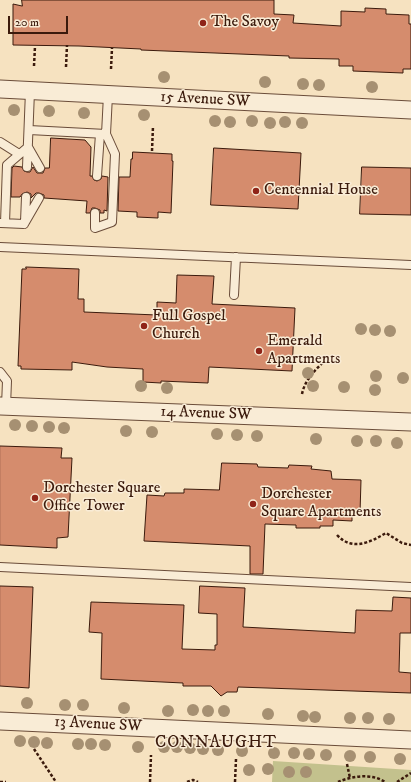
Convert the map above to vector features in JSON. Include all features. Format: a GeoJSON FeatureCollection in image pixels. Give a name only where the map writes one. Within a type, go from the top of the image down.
{"type":"FeatureCollection","features":[{"type":"Feature","properties":{"kind":"street","name":"15 Avenue SW"},"geometry":{"type":"LineString","coordinates":[[0,89],[411,110]]}},
{"type":"Feature","properties":{"kind":"street","name":"14 Avenue SW"},"geometry":{"type":"LineString","coordinates":[[3,406],[411,422]]}},
{"type":"Feature","properties":{"kind":"street","name":"13 Avenue SW"},"geometry":{"type":"LineString","coordinates":[[0,721],[411,740]]}},
{"type":"Feature","properties":{"kind":"lane"},"geometry":{"type":"LineString","coordinates":[[27,167],[30,91]]}},
{"type":"Feature","properties":{"kind":"lane"},"geometry":{"type":"LineString","coordinates":[[97,176],[108,95]]}},
{"type":"Feature","properties":{"kind":"lane"},"geometry":{"type":"LineString","coordinates":[[29,130],[103,134]]}},
{"type":"Feature","properties":{"kind":"lane"},"geometry":{"type":"LineString","coordinates":[[95,213],[95,228],[112,222],[115,154],[103,134]]}},
{"type":"Feature","properties":{"kind":"lane"},"geometry":{"type":"LineString","coordinates":[[0,142],[19,154]]}},
{"type":"Feature","properties":{"kind":"lane"},"geometry":{"type":"LineString","coordinates":[[24,224],[2,223],[7,165],[28,146]]}},
{"type":"Feature","properties":{"kind":"lane"},"geometry":{"type":"LineString","coordinates":[[28,146],[40,168]]}},
{"type":"Feature","properties":{"kind":"lane"},"geometry":{"type":"LineString","coordinates":[[24,224],[26,197]]}},
{"type":"Feature","properties":{"kind":"lane"},"geometry":{"type":"LineString","coordinates":[[24,224],[39,198]]}},
{"type":"Feature","properties":{"kind":"lane"},"geometry":{"type":"LineString","coordinates":[[0,247],[411,265]]}},
{"type":"Feature","properties":{"kind":"lane"},"geometry":{"type":"LineString","coordinates":[[234,295],[236,257]]}},
{"type":"Feature","properties":{"kind":"lane"},"geometry":{"type":"LineString","coordinates":[[0,372],[7,381],[3,406]]}},
{"type":"Feature","properties":{"kind":"lane"},"geometry":{"type":"LineString","coordinates":[[0,567],[411,587]]}},
{"type":"Feature","properties":{"kind":"path"},"geometry":{"type":"LineString","coordinates":[[66,67],[67,45]]}},
{"type":"Feature","properties":{"kind":"path"},"geometry":{"type":"LineString","coordinates":[[34,66],[35,46]]}},
{"type":"Feature","properties":{"kind":"path"},"geometry":{"type":"LineString","coordinates":[[112,48],[112,69]]}},
{"type":"Feature","properties":{"kind":"path"},"geometry":{"type":"LineString","coordinates":[[152,151],[153,126]]}},
{"type":"Feature","properties":{"kind":"path"},"geometry":{"type":"LineString","coordinates":[[302,394],[304,387],[316,369],[328,358]]}},
{"type":"Feature","properties":{"kind":"path"},"geometry":{"type":"LineString","coordinates":[[337,535],[348,544],[363,544],[373,541],[386,533],[402,543],[411,545]]}},
{"type":"Feature","properties":{"kind":"path"},"geometry":{"type":"LineString","coordinates":[[34,749],[56,782]]}},
{"type":"Feature","properties":{"kind":"path"},"geometry":{"type":"LineString","coordinates":[[150,782],[151,755]]}},
{"type":"Feature","properties":{"kind":"path"},"geometry":{"type":"LineString","coordinates":[[236,758],[236,782]]}},
{"type":"Feature","properties":{"kind":"path"},"geometry":{"type":"LineString","coordinates":[[347,764],[350,778]]}},
{"type":"Feature","properties":{"kind":"path"},"geometry":{"type":"LineString","coordinates":[[397,782],[411,773]]}},
{"type":"Feature","properties":{"kind":"path"},"geometry":{"type":"LineString","coordinates":[[338,782],[350,778],[365,776],[373,777],[385,782]]}},
{"type":"Feature","properties":{"kind":"path"},"geometry":{"type":"LineString","coordinates":[[187,782],[193,780],[198,782]]}},
{"type":"Feature","properties":{"kind":"path"},"geometry":{"type":"LineString","coordinates":[[0,782],[6,782]]}},
{"type":"Feature","properties":{"kind":"shaded area"},"geometry":{"type":"Polygon","coordinates":[[[273,761],[411,770],[411,782],[272,782],[273,761]]]}},
{"type":"Feature","properties":{"kind":"building"},"geometry":{"type":"Polygon","coordinates":[[[22,0],[274,0],[274,14],[294,15],[293,23],[341,26],[341,11],[365,12],[365,8],[386,9],[386,14],[409,15],[409,24],[411,24],[411,69],[403,69],[403,73],[353,71],[353,66],[339,66],[339,59],[289,58],[289,56],[79,46],[13,45],[13,4],[22,6],[22,0]]]}},
{"type":"Feature","properties":{"kind":"building"},"geometry":{"type":"Polygon","coordinates":[[[51,138],[85,140],[91,147],[90,176],[97,181],[101,179],[102,176],[108,177],[107,211],[104,210],[104,213],[100,213],[100,210],[92,208],[90,213],[86,213],[87,201],[44,198],[44,195],[39,193],[36,193],[31,198],[31,194],[27,192],[22,194],[20,197],[11,197],[12,168],[14,166],[22,167],[24,171],[30,172],[33,167],[37,173],[43,173],[45,168],[49,168],[51,138]]]}},
{"type":"Feature","properties":{"kind":"building","name":"Centennial House"},"geometry":{"type":"Polygon","coordinates":[[[214,148],[301,153],[298,209],[211,205],[214,148]]]}},
{"type":"Feature","properties":{"kind":"building"},"geometry":{"type":"Polygon","coordinates":[[[133,152],[172,154],[171,213],[158,212],[158,218],[137,217],[137,212],[118,211],[119,177],[130,177],[133,152]]]}},
{"type":"Feature","properties":{"kind":"building"},"geometry":{"type":"Polygon","coordinates":[[[362,167],[411,168],[411,215],[360,214],[362,167]]]}},
{"type":"Feature","properties":{"kind":"building"},"geometry":{"type":"Polygon","coordinates":[[[26,267],[79,269],[78,299],[84,299],[84,312],[157,315],[157,302],[176,303],[177,275],[214,276],[212,304],[295,308],[292,371],[209,367],[208,383],[161,381],[161,383],[143,382],[143,369],[107,367],[72,362],[72,370],[21,369],[21,366],[18,366],[22,269],[26,269],[26,267]]]}},
{"type":"Feature","properties":{"kind":"building","name":"Dorchester Square Office Tower"},"geometry":{"type":"Polygon","coordinates":[[[0,446],[62,448],[61,458],[72,458],[68,537],[57,538],[57,548],[0,545],[0,446]]]}},
{"type":"Feature","properties":{"kind":"building","name":"Dorchester Square Apartments"},"geometry":{"type":"Polygon","coordinates":[[[222,463],[257,464],[258,467],[288,468],[289,465],[312,466],[311,469],[331,471],[332,479],[361,480],[360,513],[352,513],[352,521],[333,520],[333,526],[320,526],[320,528],[296,528],[296,525],[265,524],[263,574],[250,574],[250,546],[144,541],[147,495],[164,496],[165,493],[184,493],[184,489],[219,490],[222,463]]]}},
{"type":"Feature","properties":{"kind":"building"},"geometry":{"type":"Polygon","coordinates":[[[0,586],[33,587],[29,688],[0,686],[0,586]]]}},
{"type":"Feature","properties":{"kind":"building"},"geometry":{"type":"Polygon","coordinates":[[[200,586],[245,588],[243,627],[355,633],[356,610],[392,611],[393,597],[411,598],[411,633],[400,633],[399,672],[411,673],[411,693],[238,687],[237,692],[227,692],[221,696],[211,686],[183,686],[183,683],[101,679],[102,633],[89,632],[91,602],[184,605],[182,649],[215,650],[215,645],[217,645],[217,614],[199,613],[200,586]]]}},
{"type":"Feature","properties":{"kind":"place","name":"The Savoy"},"geometry":{"type":"Point","coordinates":[203,23]}},
{"type":"Feature","properties":{"kind":"place","name":"Centennial House"},"geometry":{"type":"Point","coordinates":[256,191]}},
{"type":"Feature","properties":{"kind":"place","name":"Full Gospel Church"},"geometry":{"type":"Point","coordinates":[144,326]}},
{"type":"Feature","properties":{"kind":"place","name":"Emerald Apartments"},"geometry":{"type":"Point","coordinates":[259,351]}},
{"type":"Feature","properties":{"kind":"place","name":"Dorchester Square Office Tower"},"geometry":{"type":"Point","coordinates":[35,498]}},
{"type":"Feature","properties":{"kind":"place","name":"Dorchester Square Apartments"},"geometry":{"type":"Point","coordinates":[253,504]}},
{"type":"Feature","properties":{"kind":"district","name":"CONNAUGHT"},"geometry":{"type":"Point","coordinates":[216,743]}}]}
